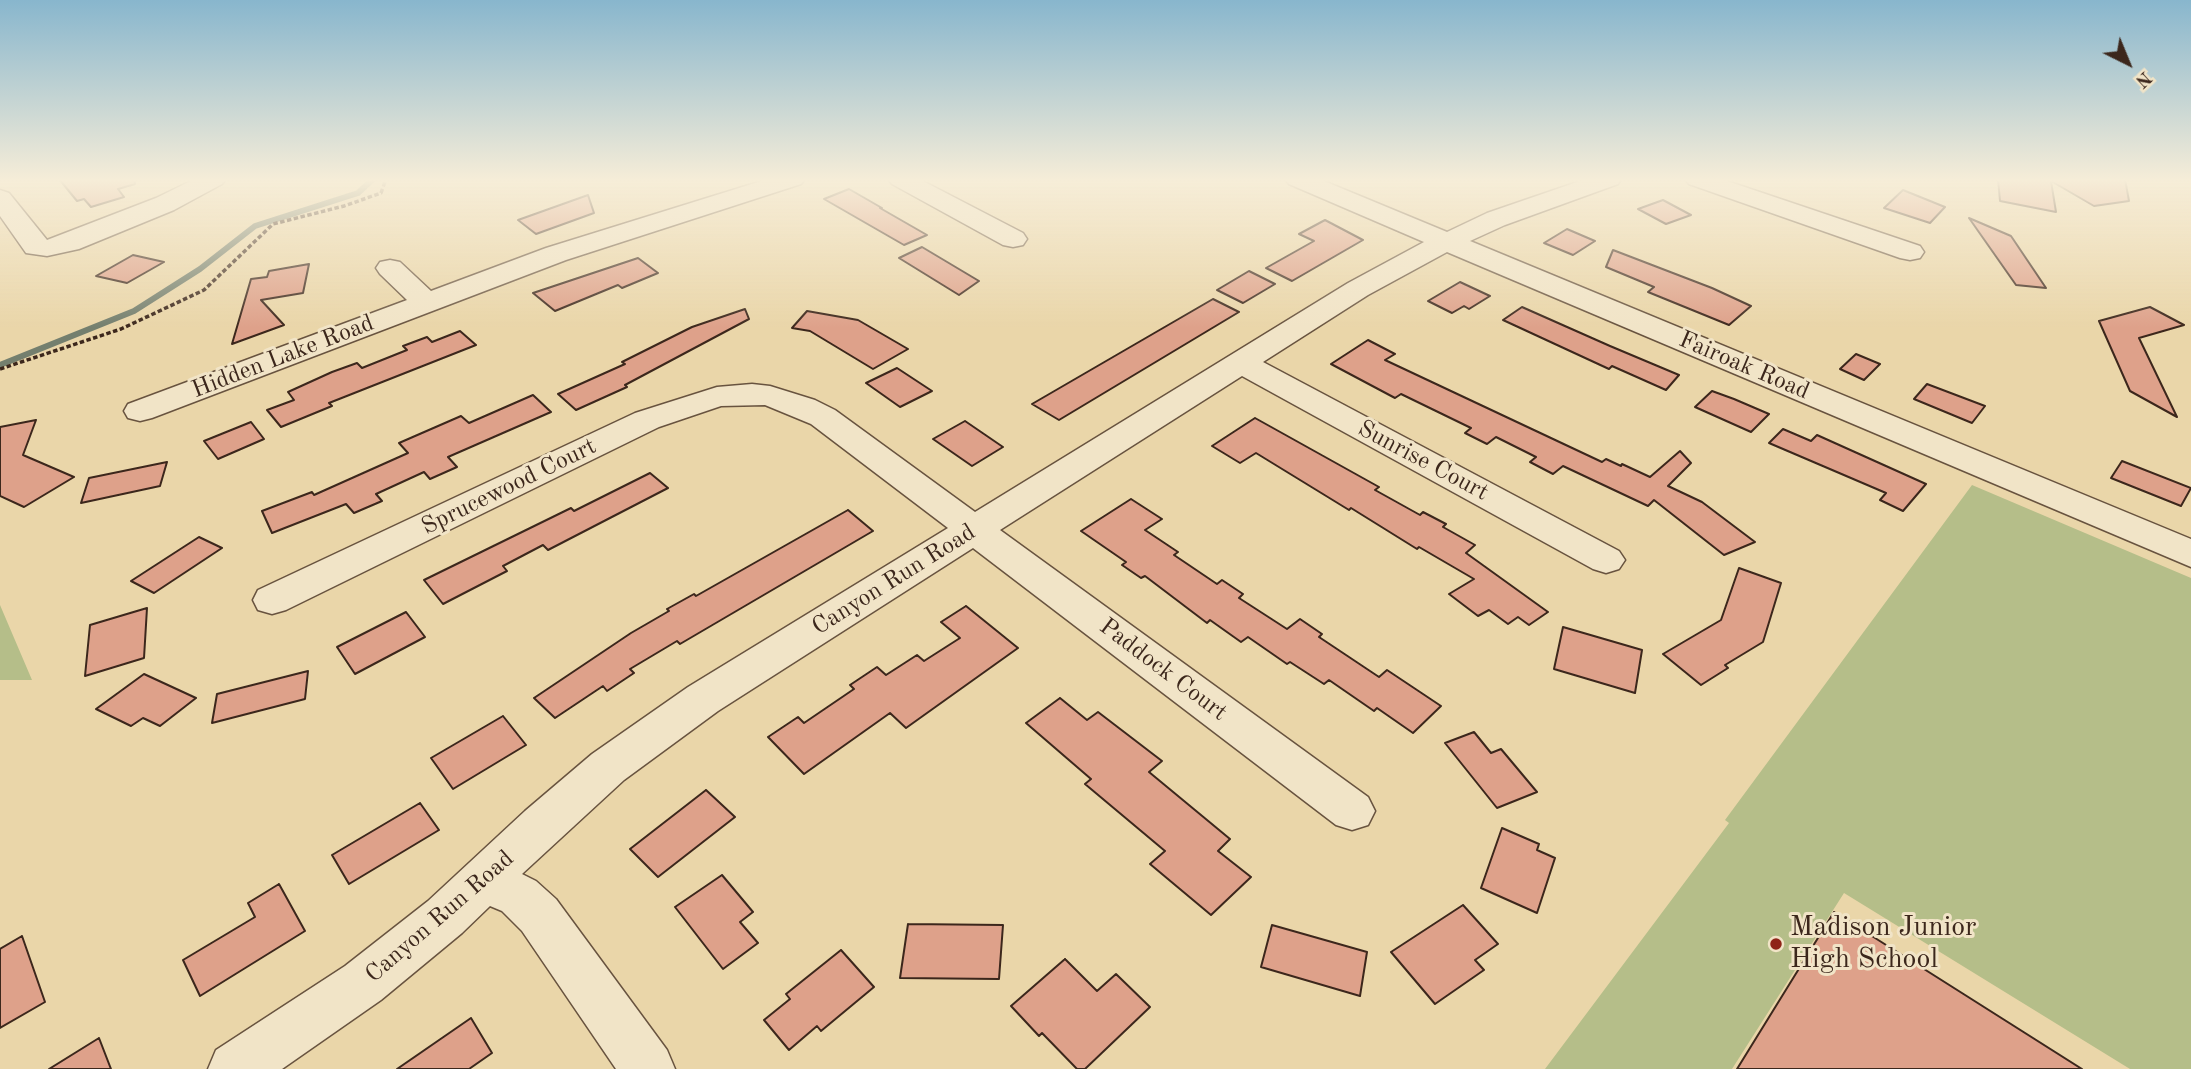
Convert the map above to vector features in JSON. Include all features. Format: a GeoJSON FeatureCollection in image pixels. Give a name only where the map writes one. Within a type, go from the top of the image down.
{"type":"FeatureCollection","features":[{"type":"Feature","properties":{"kind":"street"},"geometry":{"type":"LineString","coordinates":[[23,229],[44,253],[104,229]]}},
{"type":"Feature","properties":{"kind":"street","name":"Hidden Lake Road"},"geometry":{"type":"LineString","coordinates":[[140,411],[426,302],[629,229]]}},
{"type":"Feature","properties":{"kind":"street"},"geometry":{"type":"LineString","coordinates":[[994,229],[1013,239]]}},
{"type":"Feature","properties":{"kind":"street","name":"Fairoak Road"},"geometry":{"type":"LineString","coordinates":[[1417,229],[2191,554]]}},
{"type":"Feature","properties":{"kind":"street","name":"Canyon Run Road"},"geometry":{"type":"LineString","coordinates":[[235,1069],[363,983],[485,881],[541,825],[640,742],[703,699],[1358,289],[1446,241],[1475,229]]}},
{"type":"Feature","properties":{"kind":"street"},"geometry":{"type":"LineString","coordinates":[[1844,229],[1910,252]]}},
{"type":"Feature","properties":{"kind":"street"},"geometry":{"type":"LineString","coordinates":[[390,268],[426,302]]}},
{"type":"Feature","properties":{"kind":"street","name":"Sunrise Court"},"geometry":{"type":"LineString","coordinates":[[1240,362],[1606,560]]}},
{"type":"Feature","properties":{"kind":"street","name":"Sprucewood Court"},"geometry":{"type":"LineString","coordinates":[[272,600],[647,420],[755,379],[791,402],[823,417],[973,530]]}},
{"type":"Feature","properties":{"kind":"street","name":"Paddock Court"},"geometry":{"type":"LineString","coordinates":[[973,530],[1352,811]]}},
{"type":"Feature","properties":{"kind":"street"},"geometry":{"type":"LineString","coordinates":[[485,881],[519,896],[539,915],[648,1069]]}},
{"type":"Feature","properties":{"kind":"path"},"geometry":{"type":"LineString","coordinates":[[0,369],[121,329],[204,290],[268,229]]}},
{"type":"Feature","properties":{"kind":"green space"},"geometry":{"type":"Polygon","coordinates":[[[1972,485],[2191,578],[2191,1069],[2130,1069],[1844,893],[1732,1069],[1545,1069],[1729,823],[1725,820],[1972,485]]]}},
{"type":"Feature","properties":{"kind":"green space"},"geometry":{"type":"Polygon","coordinates":[[[0,605],[32,680],[0,680],[0,605]]]}},
{"type":"Feature","properties":{"kind":"building"},"geometry":{"type":"Polygon","coordinates":[[[529,229],[550,229],[536,234],[529,229]]]}},
{"type":"Feature","properties":{"kind":"building"},"geometry":{"type":"Polygon","coordinates":[[[876,229],[916,229],[927,235],[904,245],[876,229]]]}},
{"type":"Feature","properties":{"kind":"building"},"geometry":{"type":"Polygon","coordinates":[[[1308,229],[1342,229],[1363,240],[1292,281],[1266,268],[1314,241],[1299,234],[1308,229]]]}},
{"type":"Feature","properties":{"kind":"building"},"geometry":{"type":"Polygon","coordinates":[[[1567,229],[1595,241],[1573,255],[1544,243],[1567,229]]]}},
{"type":"Feature","properties":{"kind":"building"},"geometry":{"type":"Polygon","coordinates":[[[1977,229],[1994,229],[2011,236],[2046,288],[2016,285],[1977,229]]]}},
{"type":"Feature","properties":{"kind":"building"},"geometry":{"type":"Polygon","coordinates":[[[922,247],[979,281],[959,295],[899,258],[922,247]]]}},
{"type":"Feature","properties":{"kind":"building"},"geometry":{"type":"Polygon","coordinates":[[[1613,250],[1751,306],[1729,325],[1648,292],[1654,287],[1606,267],[1613,250]]]}},
{"type":"Feature","properties":{"kind":"building"},"geometry":{"type":"Polygon","coordinates":[[[133,255],[164,262],[127,283],[96,276],[133,255]]]}},
{"type":"Feature","properties":{"kind":"building"},"geometry":{"type":"Polygon","coordinates":[[[638,258],[658,273],[622,288],[618,285],[555,311],[533,293],[638,258]]]}},
{"type":"Feature","properties":{"kind":"building"},"geometry":{"type":"Polygon","coordinates":[[[309,264],[303,293],[261,300],[284,325],[232,344],[251,279],[267,277],[269,271],[309,264]]]}},
{"type":"Feature","properties":{"kind":"building"},"geometry":{"type":"Polygon","coordinates":[[[1249,271],[1275,284],[1243,303],[1217,290],[1249,271]]]}},
{"type":"Feature","properties":{"kind":"building"},"geometry":{"type":"Polygon","coordinates":[[[1460,282],[1490,296],[1469,309],[1464,306],[1452,313],[1428,301],[1460,282]]]}},
{"type":"Feature","properties":{"kind":"building"},"geometry":{"type":"Polygon","coordinates":[[[1213,299],[1239,312],[1059,420],[1032,404],[1213,299]]]}},
{"type":"Feature","properties":{"kind":"building"},"geometry":{"type":"Polygon","coordinates":[[[1522,307],[1679,375],[1666,390],[1612,366],[1609,369],[1503,320],[1522,307]]]}},
{"type":"Feature","properties":{"kind":"building"},"geometry":{"type":"Polygon","coordinates":[[[2150,307],[2184,325],[2139,338],[2177,417],[2130,391],[2099,321],[2150,307]]]}},
{"type":"Feature","properties":{"kind":"building"},"geometry":{"type":"Polygon","coordinates":[[[745,309],[749,319],[625,385],[627,387],[576,410],[558,394],[625,364],[622,362],[692,327],[745,309]]]}},
{"type":"Feature","properties":{"kind":"building"},"geometry":{"type":"Polygon","coordinates":[[[807,311],[858,320],[908,349],[873,369],[810,331],[792,328],[807,311]]]}},
{"type":"Feature","properties":{"kind":"building"},"geometry":{"type":"Polygon","coordinates":[[[460,331],[476,345],[329,403],[332,406],[281,427],[267,410],[294,400],[288,392],[332,372],[357,363],[362,368],[407,350],[403,346],[427,337],[432,342],[460,331]]]}},
{"type":"Feature","properties":{"kind":"building"},"geometry":{"type":"Polygon","coordinates":[[[1368,340],[1395,354],[1385,360],[1602,462],[1606,459],[1621,466],[1622,464],[1650,477],[1680,451],[1691,463],[1668,486],[1702,502],[1755,542],[1724,555],[1654,500],[1648,506],[1563,466],[1553,474],[1530,462],[1536,457],[1496,437],[1487,444],[1465,433],[1471,428],[1401,394],[1395,398],[1331,364],[1368,340]]]}},
{"type":"Feature","properties":{"kind":"building"},"geometry":{"type":"Polygon","coordinates":[[[1856,354],[1880,364],[1864,380],[1840,369],[1856,354]]]}},
{"type":"Feature","properties":{"kind":"building"},"geometry":{"type":"Polygon","coordinates":[[[897,368],[932,391],[900,407],[866,383],[897,368]]]}},
{"type":"Feature","properties":{"kind":"building"},"geometry":{"type":"Polygon","coordinates":[[[1927,384],[1985,406],[1972,423],[1914,399],[1927,384]]]}},
{"type":"Feature","properties":{"kind":"building"},"geometry":{"type":"Polygon","coordinates":[[[1712,391],[1769,414],[1751,432],[1695,407],[1712,391]]]}},
{"type":"Feature","properties":{"kind":"building"},"geometry":{"type":"Polygon","coordinates":[[[533,395],[551,412],[448,457],[457,467],[430,479],[424,472],[376,494],[382,501],[354,513],[346,504],[272,533],[262,511],[312,492],[314,495],[408,453],[399,443],[461,416],[469,423],[533,395]]]}},
{"type":"Feature","properties":{"kind":"building"},"geometry":{"type":"Polygon","coordinates":[[[1255,418],[1379,487],[1375,490],[1420,515],[1423,512],[1446,524],[1443,527],[1475,545],[1466,553],[1548,612],[1529,625],[1518,617],[1508,624],[1489,610],[1478,616],[1449,594],[1474,579],[1419,547],[1417,549],[1351,508],[1349,510],[1256,453],[1240,463],[1212,446],[1255,418]]]}},
{"type":"Feature","properties":{"kind":"building"},"geometry":{"type":"Polygon","coordinates":[[[36,420],[23,455],[74,477],[24,507],[0,496],[0,427],[36,420]]]}},
{"type":"Feature","properties":{"kind":"building"},"geometry":{"type":"Polygon","coordinates":[[[965,421],[1003,447],[972,466],[933,439],[965,421]]]}},
{"type":"Feature","properties":{"kind":"building"},"geometry":{"type":"Polygon","coordinates":[[[251,422],[264,439],[218,459],[204,441],[251,422]]]}},
{"type":"Feature","properties":{"kind":"building"},"geometry":{"type":"Polygon","coordinates":[[[1783,429],[1811,441],[1817,435],[1926,484],[1903,511],[1880,500],[1886,493],[1769,443],[1783,429]]]}},
{"type":"Feature","properties":{"kind":"building"},"geometry":{"type":"Polygon","coordinates":[[[2122,461],[2191,488],[2181,506],[2111,478],[2122,461]]]}},
{"type":"Feature","properties":{"kind":"building"},"geometry":{"type":"Polygon","coordinates":[[[167,462],[160,486],[81,503],[89,478],[167,462]]]}},
{"type":"Feature","properties":{"kind":"building"},"geometry":{"type":"Polygon","coordinates":[[[650,473],[668,488],[548,550],[543,545],[503,566],[507,571],[443,604],[424,580],[571,508],[574,511],[650,473]]]}},
{"type":"Feature","properties":{"kind":"building"},"geometry":{"type":"Polygon","coordinates":[[[1131,499],[1162,519],[1145,530],[1178,552],[1174,555],[1217,584],[1222,580],[1243,594],[1239,598],[1287,629],[1300,619],[1322,634],[1319,637],[1379,677],[1387,670],[1441,706],[1413,733],[1377,708],[1374,711],[1329,680],[1324,684],[1290,662],[1287,664],[1248,637],[1241,642],[1210,620],[1207,623],[1145,576],[1141,578],[1122,565],[1126,562],[1081,531],[1131,499]]]}},
{"type":"Feature","properties":{"kind":"building"},"geometry":{"type":"Polygon","coordinates":[[[848,510],[873,531],[680,644],[677,641],[630,669],[634,673],[607,691],[603,686],[555,718],[534,698],[669,611],[667,609],[694,594],[696,596],[848,510]]]}},
{"type":"Feature","properties":{"kind":"building"},"geometry":{"type":"Polygon","coordinates":[[[199,537],[222,548],[154,593],[131,581],[199,537]]]}},
{"type":"Feature","properties":{"kind":"building"},"geometry":{"type":"Polygon","coordinates":[[[1739,568],[1781,583],[1763,642],[1725,665],[1728,668],[1701,685],[1663,654],[1721,620],[1739,568]]]}},
{"type":"Feature","properties":{"kind":"building"},"geometry":{"type":"Polygon","coordinates":[[[966,606],[1018,648],[906,728],[890,713],[804,774],[768,737],[798,717],[804,723],[854,689],[850,685],[877,667],[886,675],[917,655],[924,661],[960,638],[941,622],[966,606]]]}},
{"type":"Feature","properties":{"kind":"building"},"geometry":{"type":"Polygon","coordinates":[[[147,608],[144,658],[85,676],[90,625],[147,608]]]}},
{"type":"Feature","properties":{"kind":"building"},"geometry":{"type":"Polygon","coordinates":[[[406,612],[425,637],[355,674],[337,647],[406,612]]]}},
{"type":"Feature","properties":{"kind":"building"},"geometry":{"type":"Polygon","coordinates":[[[1563,627],[1642,650],[1635,693],[1554,669],[1563,627]]]}},
{"type":"Feature","properties":{"kind":"building"},"geometry":{"type":"Polygon","coordinates":[[[308,671],[305,699],[212,723],[217,694],[308,671]]]}},
{"type":"Feature","properties":{"kind":"building"},"geometry":{"type":"Polygon","coordinates":[[[144,674],[196,698],[160,726],[143,718],[131,726],[96,709],[144,674]]]}},
{"type":"Feature","properties":{"kind":"building"},"geometry":{"type":"Polygon","coordinates":[[[1060,698],[1087,720],[1098,712],[1162,761],[1149,772],[1230,839],[1218,851],[1251,877],[1211,915],[1150,864],[1165,851],[1085,784],[1091,779],[1026,723],[1060,698]]]}},
{"type":"Feature","properties":{"kind":"building"},"geometry":{"type":"Polygon","coordinates":[[[503,716],[526,745],[453,789],[431,758],[503,716]]]}},
{"type":"Feature","properties":{"kind":"building"},"geometry":{"type":"Polygon","coordinates":[[[1474,732],[1491,753],[1501,749],[1537,792],[1497,808],[1445,743],[1474,732]]]}},
{"type":"Feature","properties":{"kind":"building"},"geometry":{"type":"Polygon","coordinates":[[[706,790],[735,817],[658,877],[630,849],[706,790]]]}},
{"type":"Feature","properties":{"kind":"building"},"geometry":{"type":"Polygon","coordinates":[[[420,803],[439,830],[349,884],[332,855],[420,803]]]}},
{"type":"Feature","properties":{"kind":"building"},"geometry":{"type":"Polygon","coordinates":[[[1502,828],[1539,844],[1537,850],[1555,858],[1537,913],[1481,888],[1502,828]]]}},
{"type":"Feature","properties":{"kind":"building"},"geometry":{"type":"Polygon","coordinates":[[[722,875],[753,912],[740,922],[758,943],[723,969],[675,907],[722,875]]]}},
{"type":"Feature","properties":{"kind":"building"},"geometry":{"type":"Polygon","coordinates":[[[279,884],[305,931],[200,996],[183,960],[255,917],[248,903],[279,884]]]}},
{"type":"Feature","properties":{"kind":"building"},"geometry":{"type":"Polygon","coordinates":[[[1463,905],[1498,944],[1475,960],[1484,970],[1435,1004],[1391,952],[1463,905]]]}},
{"type":"Feature","properties":{"kind":"building"},"geometry":{"type":"Polygon","coordinates":[[[1834,912],[2082,1069],[1737,1069],[1834,912]]]}},
{"type":"Feature","properties":{"kind":"building"},"geometry":{"type":"Polygon","coordinates":[[[908,924],[1003,925],[999,979],[900,978],[908,924]]]}},
{"type":"Feature","properties":{"kind":"building"},"geometry":{"type":"Polygon","coordinates":[[[1272,925],[1367,952],[1360,996],[1261,967],[1272,925]]]}},
{"type":"Feature","properties":{"kind":"building"},"geometry":{"type":"Polygon","coordinates":[[[22,936],[45,1002],[0,1028],[0,949],[22,936]]]}},
{"type":"Feature","properties":{"kind":"building"},"geometry":{"type":"Polygon","coordinates":[[[841,950],[874,987],[821,1031],[817,1026],[789,1050],[764,1020],[790,999],[786,994],[841,950]]]}},
{"type":"Feature","properties":{"kind":"building"},"geometry":{"type":"Polygon","coordinates":[[[1065,959],[1097,991],[1116,974],[1150,1007],[1085,1069],[1077,1069],[1042,1033],[1039,1036],[1011,1006],[1065,959]]]}},
{"type":"Feature","properties":{"kind":"building"},"geometry":{"type":"Polygon","coordinates":[[[471,1018],[492,1053],[469,1069],[397,1069],[471,1018]]]}},
{"type":"Feature","properties":{"kind":"building"},"geometry":{"type":"Polygon","coordinates":[[[99,1038],[111,1069],[49,1069],[99,1038]]]}},
{"type":"Feature","properties":{"kind":"waterway"},"geometry":{"type":"LineString","coordinates":[[0,365],[134,311],[200,269],[251,229]]}},
{"type":"Feature","properties":{"kind":"place","name":"Madison Junior High School"},"geometry":{"type":"Point","coordinates":[1776,944]}}]}
